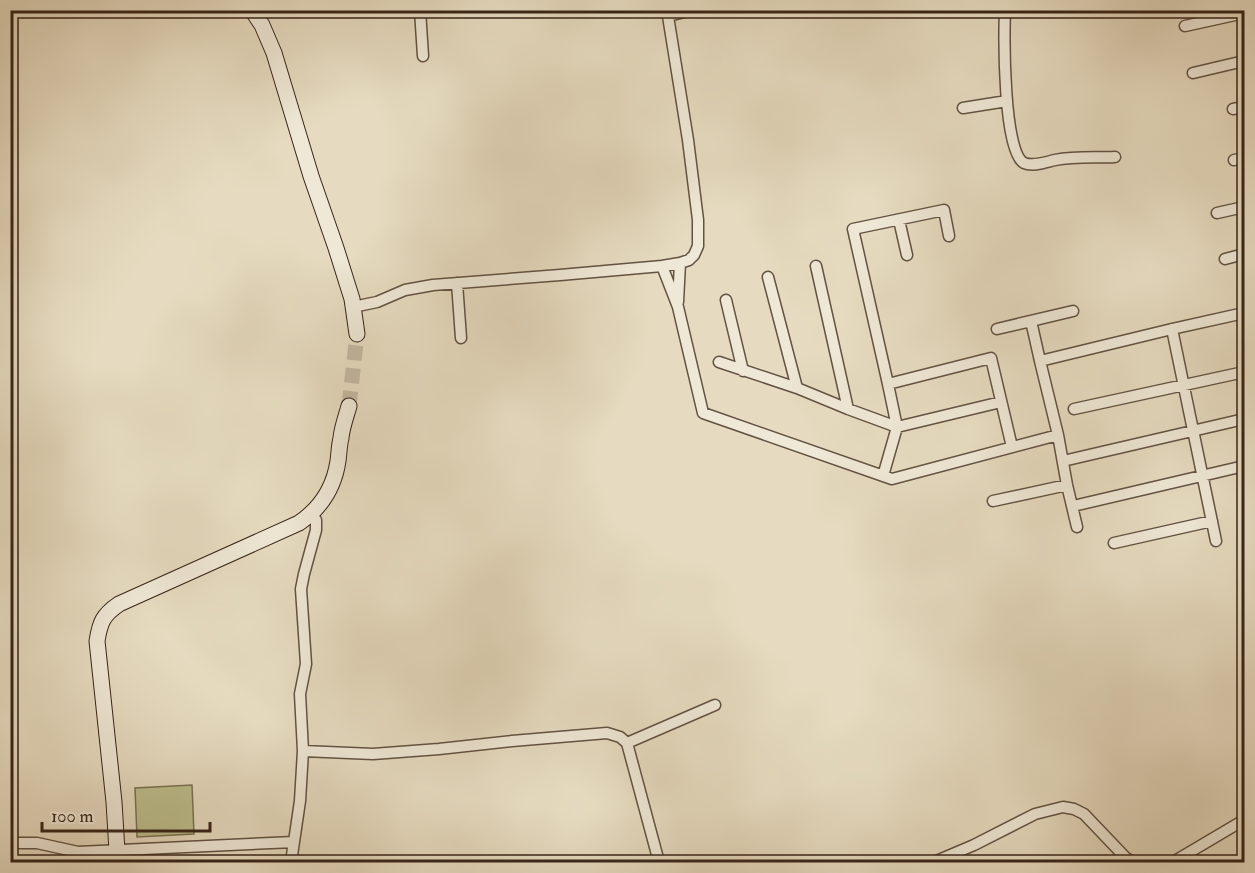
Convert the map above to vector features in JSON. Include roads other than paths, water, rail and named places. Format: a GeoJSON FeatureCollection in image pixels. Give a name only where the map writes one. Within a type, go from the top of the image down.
{"type":"FeatureCollection","features":[{"type":"Feature","properties":{"kind":"street"},"geometry":{"type":"LineString","coordinates":[[252,10],[262,25],[274,53],[311,176],[352,299],[357,334]]}},
{"type":"Feature","properties":{"kind":"street"},"geometry":{"type":"LineString","coordinates":[[420,10],[423,56]]}},
{"type":"Feature","properties":{"kind":"street"},"geometry":{"type":"LineString","coordinates":[[353,307],[377,302],[405,290],[433,285],[662,266],[689,260],[698,246],[698,220],[668,13],[693,10]]}},
{"type":"Feature","properties":{"kind":"street"},"geometry":{"type":"LineString","coordinates":[[1005,10],[1003,38],[1007,101],[1012,138],[1016,153],[1022,162],[1030,165],[1062,159],[1115,157]]}},
{"type":"Feature","properties":{"kind":"street"},"geometry":{"type":"LineString","coordinates":[[1185,26],[1245,13]]}},
{"type":"Feature","properties":{"kind":"street"},"geometry":{"type":"LineString","coordinates":[[1193,73],[1245,61]]}},
{"type":"Feature","properties":{"kind":"street"},"geometry":{"type":"LineString","coordinates":[[963,108],[1007,101]]}},
{"type":"Feature","properties":{"kind":"street"},"geometry":{"type":"LineString","coordinates":[[1233,109],[1245,107]]}},
{"type":"Feature","properties":{"kind":"street"},"geometry":{"type":"LineString","coordinates":[[1217,213],[1245,207]]}},
{"type":"Feature","properties":{"kind":"street"},"geometry":{"type":"LineString","coordinates":[[884,476],[897,427],[853,229],[944,210],[949,236]]}},
{"type":"Feature","properties":{"kind":"street"},"geometry":{"type":"LineString","coordinates":[[898,220],[907,255]]}},
{"type":"Feature","properties":{"kind":"street"},"geometry":{"type":"LineString","coordinates":[[1225,259],[1245,254]]}},
{"type":"Feature","properties":{"kind":"street"},"geometry":{"type":"LineString","coordinates":[[678,307],[680,263]]}},
{"type":"Feature","properties":{"kind":"street"},"geometry":{"type":"LineString","coordinates":[[662,266],[678,307],[703,413],[892,480],[1058,435]]}},
{"type":"Feature","properties":{"kind":"street"},"geometry":{"type":"LineString","coordinates":[[816,266],[848,409]]}},
{"type":"Feature","properties":{"kind":"street"},"geometry":{"type":"LineString","coordinates":[[768,277],[797,388]]}},
{"type":"Feature","properties":{"kind":"street"},"geometry":{"type":"LineString","coordinates":[[457,283],[461,338]]}},
{"type":"Feature","properties":{"kind":"street"},"geometry":{"type":"LineString","coordinates":[[726,300],[743,371]]}},
{"type":"Feature","properties":{"kind":"street"},"geometry":{"type":"LineString","coordinates":[[997,329],[1073,311]]}},
{"type":"Feature","properties":{"kind":"street"},"geometry":{"type":"LineString","coordinates":[[1040,361],[1245,313]]}},
{"type":"Feature","properties":{"kind":"street"},"geometry":{"type":"LineString","coordinates":[[1032,321],[1077,527]]}},
{"type":"Feature","properties":{"kind":"street"},"geometry":{"type":"LineString","coordinates":[[1172,329],[1216,541]]}},
{"type":"Feature","properties":{"kind":"street"},"geometry":{"type":"LineString","coordinates":[[888,384],[991,358],[1012,447]]}},
{"type":"Feature","properties":{"kind":"street"},"geometry":{"type":"LineString","coordinates":[[719,362],[797,388],[897,427],[1001,402]]}},
{"type":"Feature","properties":{"kind":"street"},"geometry":{"type":"LineString","coordinates":[[1074,409],[1245,372]]}},
{"type":"Feature","properties":{"kind":"street"},"geometry":{"type":"LineString","coordinates":[[116,857],[114,802],[97,642],[102,619],[119,604],[299,523],[312,514],[326,496],[334,478],[341,436],[350,406]]}},
{"type":"Feature","properties":{"kind":"street"},"geometry":{"type":"LineString","coordinates":[[1063,461],[1245,420]]}},
{"type":"Feature","properties":{"kind":"street"},"geometry":{"type":"LineString","coordinates":[[1073,506],[1245,466]]}},
{"type":"Feature","properties":{"kind":"street"},"geometry":{"type":"LineString","coordinates":[[993,501],[1067,485]]}},
{"type":"Feature","properties":{"kind":"street"},"geometry":{"type":"LineString","coordinates":[[291,862],[300,801],[303,751],[300,694],[306,664],[301,589],[316,530],[316,520],[312,514]]}},
{"type":"Feature","properties":{"kind":"street"},"geometry":{"type":"LineString","coordinates":[[1114,543],[1212,521]]}},
{"type":"Feature","properties":{"kind":"street"},"geometry":{"type":"LineString","coordinates":[[627,743],[716,705]]}},
{"type":"Feature","properties":{"kind":"street"},"geometry":{"type":"LineString","coordinates":[[303,751],[384,753],[607,733],[621,737],[627,743],[658,862]]}},
{"type":"Feature","properties":{"kind":"street"},"geometry":{"type":"LineString","coordinates":[[934,862],[974,845],[1035,814],[1063,807],[1084,814],[1126,858],[1133,862]]}},
{"type":"Feature","properties":{"kind":"street"},"geometry":{"type":"LineString","coordinates":[[1173,862],[1245,820]]}},
{"type":"Feature","properties":{"kind":"street"},"geometry":{"type":"LineString","coordinates":[[10,843],[37,843],[116,857],[294,842]]}},
{"type":"Feature","properties":{"kind":"tunnel"},"geometry":{"type":"LineString","coordinates":[[349,406],[357,334]]}}]}
